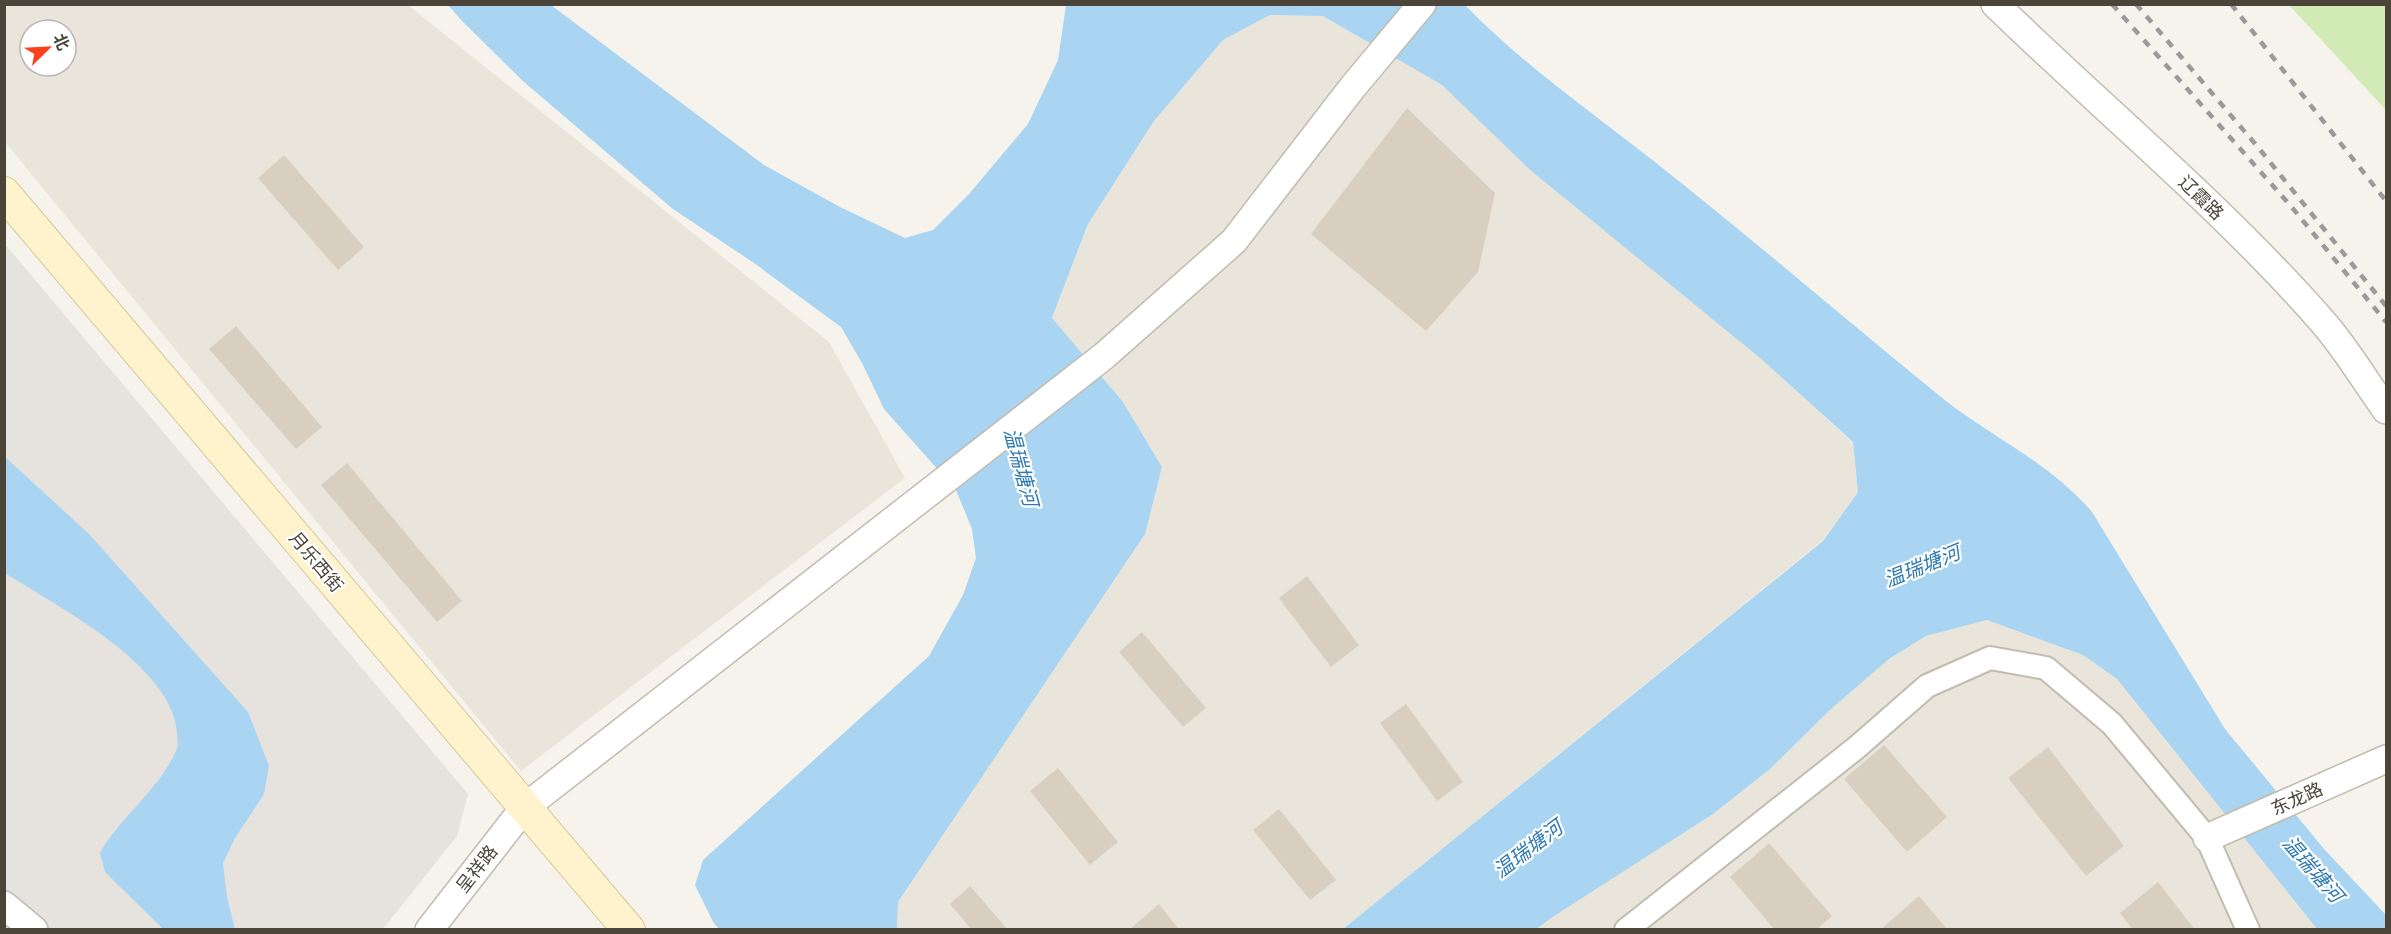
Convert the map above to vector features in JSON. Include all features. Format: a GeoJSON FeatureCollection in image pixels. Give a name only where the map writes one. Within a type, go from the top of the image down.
{"type":"FeatureCollection","features":[{"type":"Feature","properties":{"kind":"main road","name":"月乐西街"},"geometry":{"type":"LineString","coordinates":[[4,193],[629,930]]}},
{"type":"Feature","properties":{"kind":"street","name":"呈祥路"},"geometry":{"type":"LineString","coordinates":[[429,930],[524,808],[1104,356],[1234,241],[1352,88],[1422,4]]}},
{"type":"Feature","properties":{"kind":"street","name":"辽霞路"},"geometry":{"type":"LineString","coordinates":[[1995,4],[2051,59],[2214,209],[2324,322],[2386,410]]}},
{"type":"Feature","properties":{"kind":"street"},"geometry":{"type":"LineString","coordinates":[[1626,930],[1856,748],[1927,686],[1990,658],[2046,668],[2112,724],[2213,836],[2248,930]]}},
{"type":"Feature","properties":{"kind":"street","name":"东龙路"},"geometry":{"type":"LineString","coordinates":[[2213,836],[2386,759]]}},
{"type":"Feature","properties":{"kind":"street"},"geometry":{"type":"LineString","coordinates":[[4,905],[34,930]]}},
{"type":"Feature","properties":{"kind":"shaded area"},"geometry":{"type":"Polygon","coordinates":[[[4,5],[408,5],[829,342],[905,478],[521,771],[5,142],[4,5]]]}},
{"type":"Feature","properties":{"kind":"shaded area"},"geometry":{"type":"Polygon","coordinates":[[[1270,15],[1323,16],[1442,85],[1529,169],[1760,358],[1853,443],[1858,492],[1823,540],[1343,929],[897,930],[898,902],[1145,534],[1162,467],[1123,402],[1052,319],[1088,224],[1154,121],[1223,40],[1270,15]]]}},
{"type":"Feature","properties":{"kind":"shaded area"},"geometry":{"type":"Polygon","coordinates":[[[4,243],[468,794],[457,836],[383,929],[5,929],[4,243]]]}},
{"type":"Feature","properties":{"kind":"shaded area"},"geometry":{"type":"Polygon","coordinates":[[[1987,620],[2083,655],[2117,679],[2317,929],[1537,930],[1551,918],[1713,814],[1770,769],[1831,709],[1889,659],[1926,636],[1987,620]]]}},
{"type":"Feature","properties":{"kind":"green space"},"geometry":{"type":"Polygon","coordinates":[[[2289,5],[2386,5],[2386,110],[2289,5]]]}},
{"type":"Feature","properties":{"kind":"water","name":"温瑞塘河"},"geometry":{"type":"Polygon","coordinates":[[[448,5],[551,5],[764,165],[840,207],[905,238],[933,230],[969,194],[1028,124],[1058,60],[1066,5],[1465,5],[1535,69],[1695,194],[1941,397],[2038,464],[2075,494],[2092,512],[2225,729],[2324,849],[2386,915],[2386,929],[2317,929],[2117,679],[2083,655],[1987,620],[1926,636],[1889,659],[1831,709],[1770,769],[1713,814],[1537,929],[1343,929],[1823,541],[1858,492],[1853,442],[1760,358],[1529,169],[1442,85],[1323,16],[1270,15],[1223,40],[1154,121],[1088,224],[1052,318],[1123,402],[1162,467],[1145,534],[898,902],[897,929],[719,929],[713,922],[695,885],[703,860],[929,656],[963,595],[976,558],[972,529],[956,490],[884,409],[862,363],[841,327],[754,263],[673,209],[524,82],[448,5]]]}},
{"type":"Feature","properties":{"kind":"water"},"geometry":{"type":"Polygon","coordinates":[[[4,456],[89,534],[248,712],[269,766],[264,794],[235,838],[223,863],[227,898],[235,929],[163,929],[105,872],[100,853],[118,827],[159,779],[177,749],[177,733],[171,708],[156,684],[109,640],[5,573],[4,456]]]}},
{"type":"Feature","properties":{"kind":"building"},"geometry":{"type":"Polygon","coordinates":[[[1407,108],[1495,193],[1478,272],[1426,331],[1311,234],[1407,108]]]}},
{"type":"Feature","properties":{"kind":"building"},"geometry":{"type":"Polygon","coordinates":[[[284,155],[364,247],[338,270],[258,178],[284,155]]]}},
{"type":"Feature","properties":{"kind":"building"},"geometry":{"type":"Polygon","coordinates":[[[236,326],[322,427],[296,449],[209,349],[236,326]]]}},
{"type":"Feature","properties":{"kind":"building"},"geometry":{"type":"Polygon","coordinates":[[[347,463],[462,601],[437,622],[321,485],[347,463]]]}},
{"type":"Feature","properties":{"kind":"building"},"geometry":{"type":"Polygon","coordinates":[[[1307,576],[1359,645],[1331,667],[1279,598],[1307,576]]]}},
{"type":"Feature","properties":{"kind":"building"},"geometry":{"type":"Polygon","coordinates":[[[1142,632],[1206,708],[1183,727],[1119,652],[1142,632]]]}},
{"type":"Feature","properties":{"kind":"building"},"geometry":{"type":"Polygon","coordinates":[[[1406,704],[1463,782],[1437,801],[1380,723],[1406,704]]]}},
{"type":"Feature","properties":{"kind":"building"},"geometry":{"type":"Polygon","coordinates":[[[1884,745],[1947,817],[1907,852],[1844,779],[1884,745]]]}},
{"type":"Feature","properties":{"kind":"building"},"geometry":{"type":"Polygon","coordinates":[[[2048,747],[2124,846],[2086,876],[2008,778],[2048,747]]]}},
{"type":"Feature","properties":{"kind":"building"},"geometry":{"type":"Polygon","coordinates":[[[1058,768],[1118,842],[1090,865],[1030,791],[1058,768]]]}},
{"type":"Feature","properties":{"kind":"building"},"geometry":{"type":"Polygon","coordinates":[[[1279,809],[1336,880],[1310,900],[1253,830],[1279,809]]]}},
{"type":"Feature","properties":{"kind":"building"},"geometry":{"type":"Polygon","coordinates":[[[1769,843],[1832,916],[1816,930],[1775,930],[1730,877],[1769,843]]]}},
{"type":"Feature","properties":{"kind":"building"},"geometry":{"type":"Polygon","coordinates":[[[2158,882],[2195,930],[2133,930],[2120,913],[2158,882]]]}},
{"type":"Feature","properties":{"kind":"building"},"geometry":{"type":"Polygon","coordinates":[[[970,886],[1008,930],[972,930],[950,904],[970,886]]]}},
{"type":"Feature","properties":{"kind":"building"},"geometry":{"type":"Polygon","coordinates":[[[1919,896],[1948,930],[1880,930],[1919,896]]]}},
{"type":"Feature","properties":{"kind":"building"},"geometry":{"type":"Polygon","coordinates":[[[1159,904],[1179,930],[1129,930],[1159,904]]]}},
{"type":"Feature","properties":{"kind":"railway"},"geometry":{"type":"LineString","coordinates":[[2112,4],[2290,205],[2386,322]]}},
{"type":"Feature","properties":{"kind":"railway"},"geometry":{"type":"LineString","coordinates":[[2136,4],[2257,146],[2386,306]]}},
{"type":"Feature","properties":{"kind":"railway"},"geometry":{"type":"LineString","coordinates":[[2231,4],[2386,201]]}}]}
